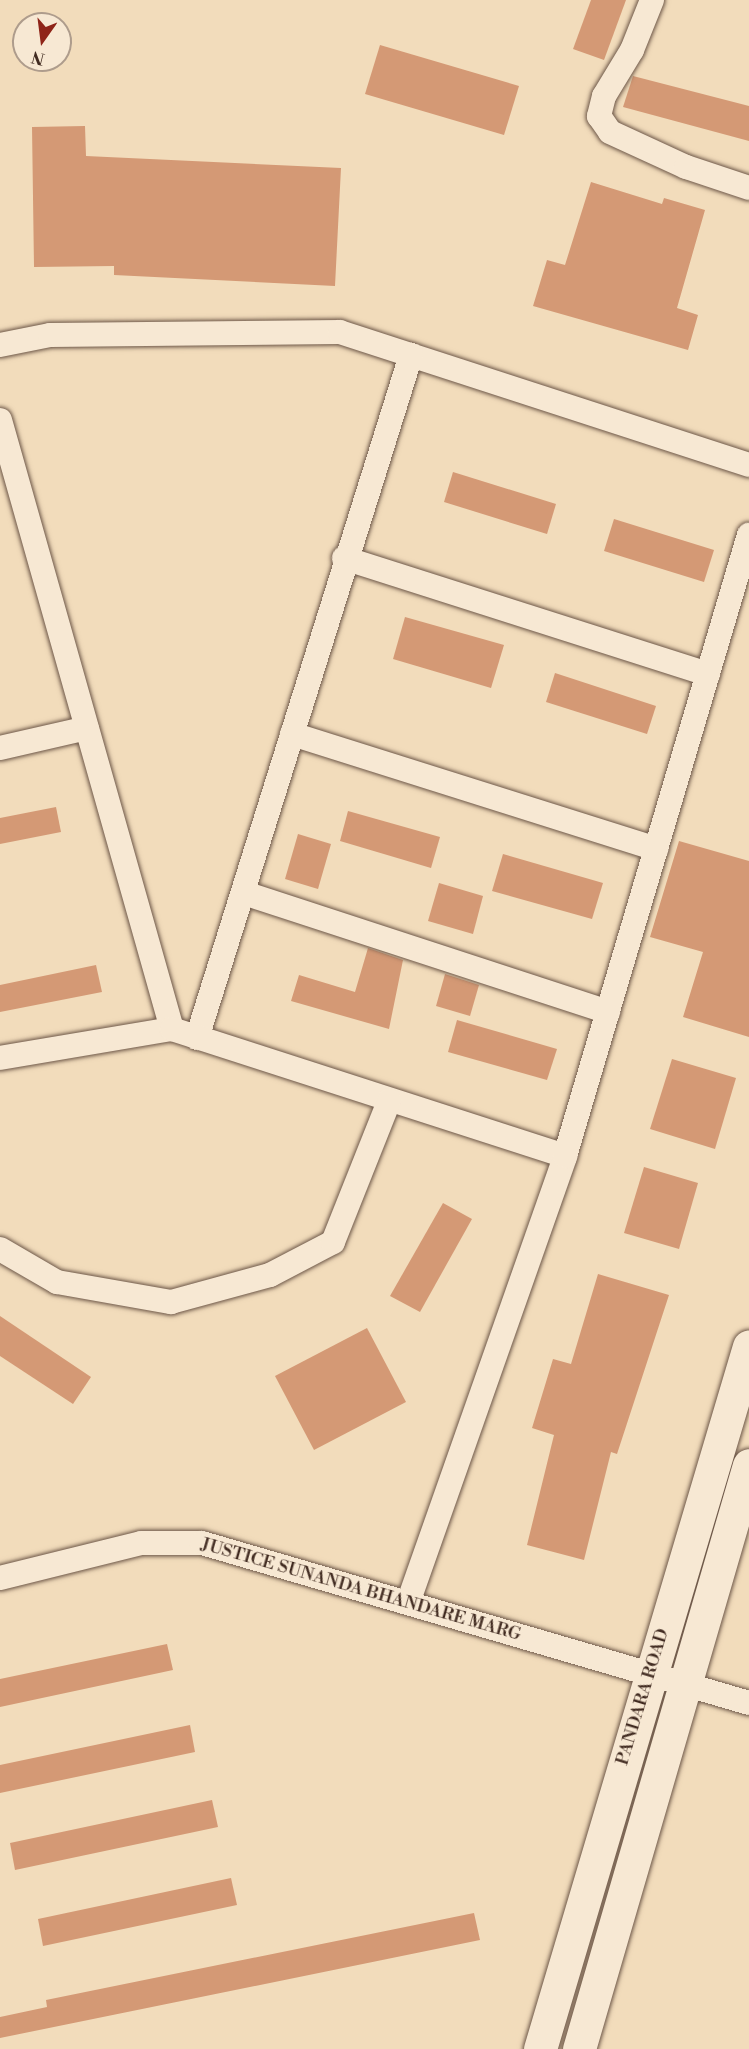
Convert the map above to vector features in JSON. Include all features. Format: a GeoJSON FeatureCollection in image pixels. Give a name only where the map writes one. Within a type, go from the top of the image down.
{"type":"FeatureCollection","features":[{"type":"Feature","properties":{"kind":"main road","name":"PANDARA ROAD"},"geometry":{"type":"LineString","coordinates":[[540,2049],[749,1346]]}},
{"type":"Feature","properties":{"kind":"main road","name":"PANDARA ROAD"},"geometry":{"type":"LineString","coordinates":[[579,2049],[749,1464]]}},
{"type":"Feature","properties":{"kind":"street"},"geometry":{"type":"LineString","coordinates":[[652,0],[632,50],[604,96],[600,116],[610,132],[686,167],[749,188]]}},
{"type":"Feature","properties":{"kind":"street"},"geometry":{"type":"LineString","coordinates":[[0,345],[50,335],[340,332],[749,465]]}},
{"type":"Feature","properties":{"kind":"street"},"geometry":{"type":"LineString","coordinates":[[197,1038],[244,893],[344,558],[411,355]]}},
{"type":"Feature","properties":{"kind":"street"},"geometry":{"type":"LineString","coordinates":[[0,420],[172,1029]]}},
{"type":"Feature","properties":{"kind":"street"},"geometry":{"type":"LineString","coordinates":[[409,1600],[565,1156],[749,535]]}},
{"type":"Feature","properties":{"kind":"street"},"geometry":{"type":"LineString","coordinates":[[344,558],[708,674]]}},
{"type":"Feature","properties":{"kind":"street"},"geometry":{"type":"LineString","coordinates":[[0,748],[87,728]]}},
{"type":"Feature","properties":{"kind":"street"},"geometry":{"type":"LineString","coordinates":[[292,734],[656,849]]}},
{"type":"Feature","properties":{"kind":"street"},"geometry":{"type":"LineString","coordinates":[[244,893],[608,1012]]}},
{"type":"Feature","properties":{"kind":"street"},"geometry":{"type":"LineString","coordinates":[[0,1058],[172,1029],[388,1101],[565,1156]]}},
{"type":"Feature","properties":{"kind":"street"},"geometry":{"type":"LineString","coordinates":[[0,1249],[57,1282],[171,1302],[270,1275],[333,1242],[388,1101]]}},
{"type":"Feature","properties":{"kind":"street","name":"JUSTICE SUNANDA BHANDARE MARG"},"geometry":{"type":"LineString","coordinates":[[0,1578],[166,1539],[202,1542],[409,1600],[683,1685],[749,1703]]}},
{"type":"Feature","properties":{"kind":"building"},"geometry":{"type":"Polygon","coordinates":[[[591,0],[626,0],[604,60],[573,49],[591,0]]]}},
{"type":"Feature","properties":{"kind":"building"},"geometry":{"type":"Polygon","coordinates":[[[380,45],[519,86],[504,135],[365,94],[380,45]]]}},
{"type":"Feature","properties":{"kind":"building"},"geometry":{"type":"Polygon","coordinates":[[[633,76],[749,106],[749,141],[623,107],[633,76]]]}},
{"type":"Feature","properties":{"kind":"building"},"geometry":{"type":"Polygon","coordinates":[[[85,126],[86,156],[341,168],[335,286],[114,275],[114,266],[34,267],[32,127],[85,126]]]}},
{"type":"Feature","properties":{"kind":"building"},"geometry":{"type":"Polygon","coordinates":[[[591,182],[662,204],[664,198],[705,210],[677,308],[698,315],[688,350],[533,306],[547,260],[565,265],[591,182]]]}},
{"type":"Feature","properties":{"kind":"building"},"geometry":{"type":"Polygon","coordinates":[[[453,472],[556,504],[547,534],[444,502],[453,472]]]}},
{"type":"Feature","properties":{"kind":"building"},"geometry":{"type":"Polygon","coordinates":[[[614,519],[714,550],[704,582],[604,551],[614,519]]]}},
{"type":"Feature","properties":{"kind":"building"},"geometry":{"type":"Polygon","coordinates":[[[405,617],[504,645],[491,688],[393,659],[405,617]]]}},
{"type":"Feature","properties":{"kind":"building"},"geometry":{"type":"Polygon","coordinates":[[[555,673],[656,706],[647,734],[546,702],[555,673]]]}},
{"type":"Feature","properties":{"kind":"building"},"geometry":{"type":"Polygon","coordinates":[[[56,807],[61,832],[0,844],[0,818],[56,807]]]}},
{"type":"Feature","properties":{"kind":"building"},"geometry":{"type":"Polygon","coordinates":[[[348,811],[440,837],[431,868],[340,841],[348,811]]]}},
{"type":"Feature","properties":{"kind":"building"},"geometry":{"type":"Polygon","coordinates":[[[298,834],[331,844],[318,889],[285,879],[298,834]]]}},
{"type":"Feature","properties":{"kind":"building"},"geometry":{"type":"Polygon","coordinates":[[[679,841],[749,861],[749,1037],[683,1017],[703,952],[650,937],[679,841]]]}},
{"type":"Feature","properties":{"kind":"building"},"geometry":{"type":"Polygon","coordinates":[[[503,854],[603,883],[592,919],[492,891],[503,854]]]}},
{"type":"Feature","properties":{"kind":"building"},"geometry":{"type":"Polygon","coordinates":[[[439,883],[483,896],[473,934],[428,921],[439,883]]]}},
{"type":"Feature","properties":{"kind":"building"},"geometry":{"type":"Polygon","coordinates":[[[368,948],[403,960],[389,1029],[291,1001],[299,975],[355,992],[368,948]]]}},
{"type":"Feature","properties":{"kind":"building"},"geometry":{"type":"Polygon","coordinates":[[[96,965],[102,992],[0,1012],[0,985],[96,965]]]}},
{"type":"Feature","properties":{"kind":"building"},"geometry":{"type":"Polygon","coordinates":[[[445,974],[479,985],[470,1016],[436,1006],[445,974]]]}},
{"type":"Feature","properties":{"kind":"building"},"geometry":{"type":"Polygon","coordinates":[[[457,1020],[557,1049],[547,1080],[448,1052],[457,1020]]]}},
{"type":"Feature","properties":{"kind":"building"},"geometry":{"type":"Polygon","coordinates":[[[672,1059],[736,1078],[715,1149],[650,1129],[672,1059]]]}},
{"type":"Feature","properties":{"kind":"building"},"geometry":{"type":"Polygon","coordinates":[[[644,1167],[698,1183],[679,1249],[624,1233],[644,1167]]]}},
{"type":"Feature","properties":{"kind":"building"},"geometry":{"type":"Polygon","coordinates":[[[443,1203],[472,1219],[420,1312],[390,1296],[443,1203]]]}},
{"type":"Feature","properties":{"kind":"building"},"geometry":{"type":"Polygon","coordinates":[[[598,1274],[669,1295],[617,1454],[611,1452],[584,1560],[527,1545],[554,1435],[532,1428],[553,1359],[571,1364],[598,1274]]]}},
{"type":"Feature","properties":{"kind":"building"},"geometry":{"type":"Polygon","coordinates":[[[0,1316],[91,1377],[73,1404],[0,1356],[0,1316]]]}},
{"type":"Feature","properties":{"kind":"building"},"geometry":{"type":"Polygon","coordinates":[[[367,1328],[406,1402],[314,1450],[275,1376],[367,1328]]]}},
{"type":"Feature","properties":{"kind":"building"},"geometry":{"type":"Polygon","coordinates":[[[167,1644],[173,1670],[0,1707],[0,1679],[167,1644]]]}},
{"type":"Feature","properties":{"kind":"building"},"geometry":{"type":"Polygon","coordinates":[[[190,1725],[195,1752],[0,1793],[0,1765],[190,1725]]]}},
{"type":"Feature","properties":{"kind":"building"},"geometry":{"type":"Polygon","coordinates":[[[212,1800],[218,1827],[15,1870],[10,1843],[212,1800]]]}},
{"type":"Feature","properties":{"kind":"building"},"geometry":{"type":"Polygon","coordinates":[[[231,1878],[237,1905],[43,1946],[38,1919],[231,1878]]]}},
{"type":"Feature","properties":{"kind":"building"},"geometry":{"type":"Polygon","coordinates":[[[474,1913],[480,1940],[0,2038],[0,2017],[47,2007],[46,2000],[474,1913]]]}}]}
